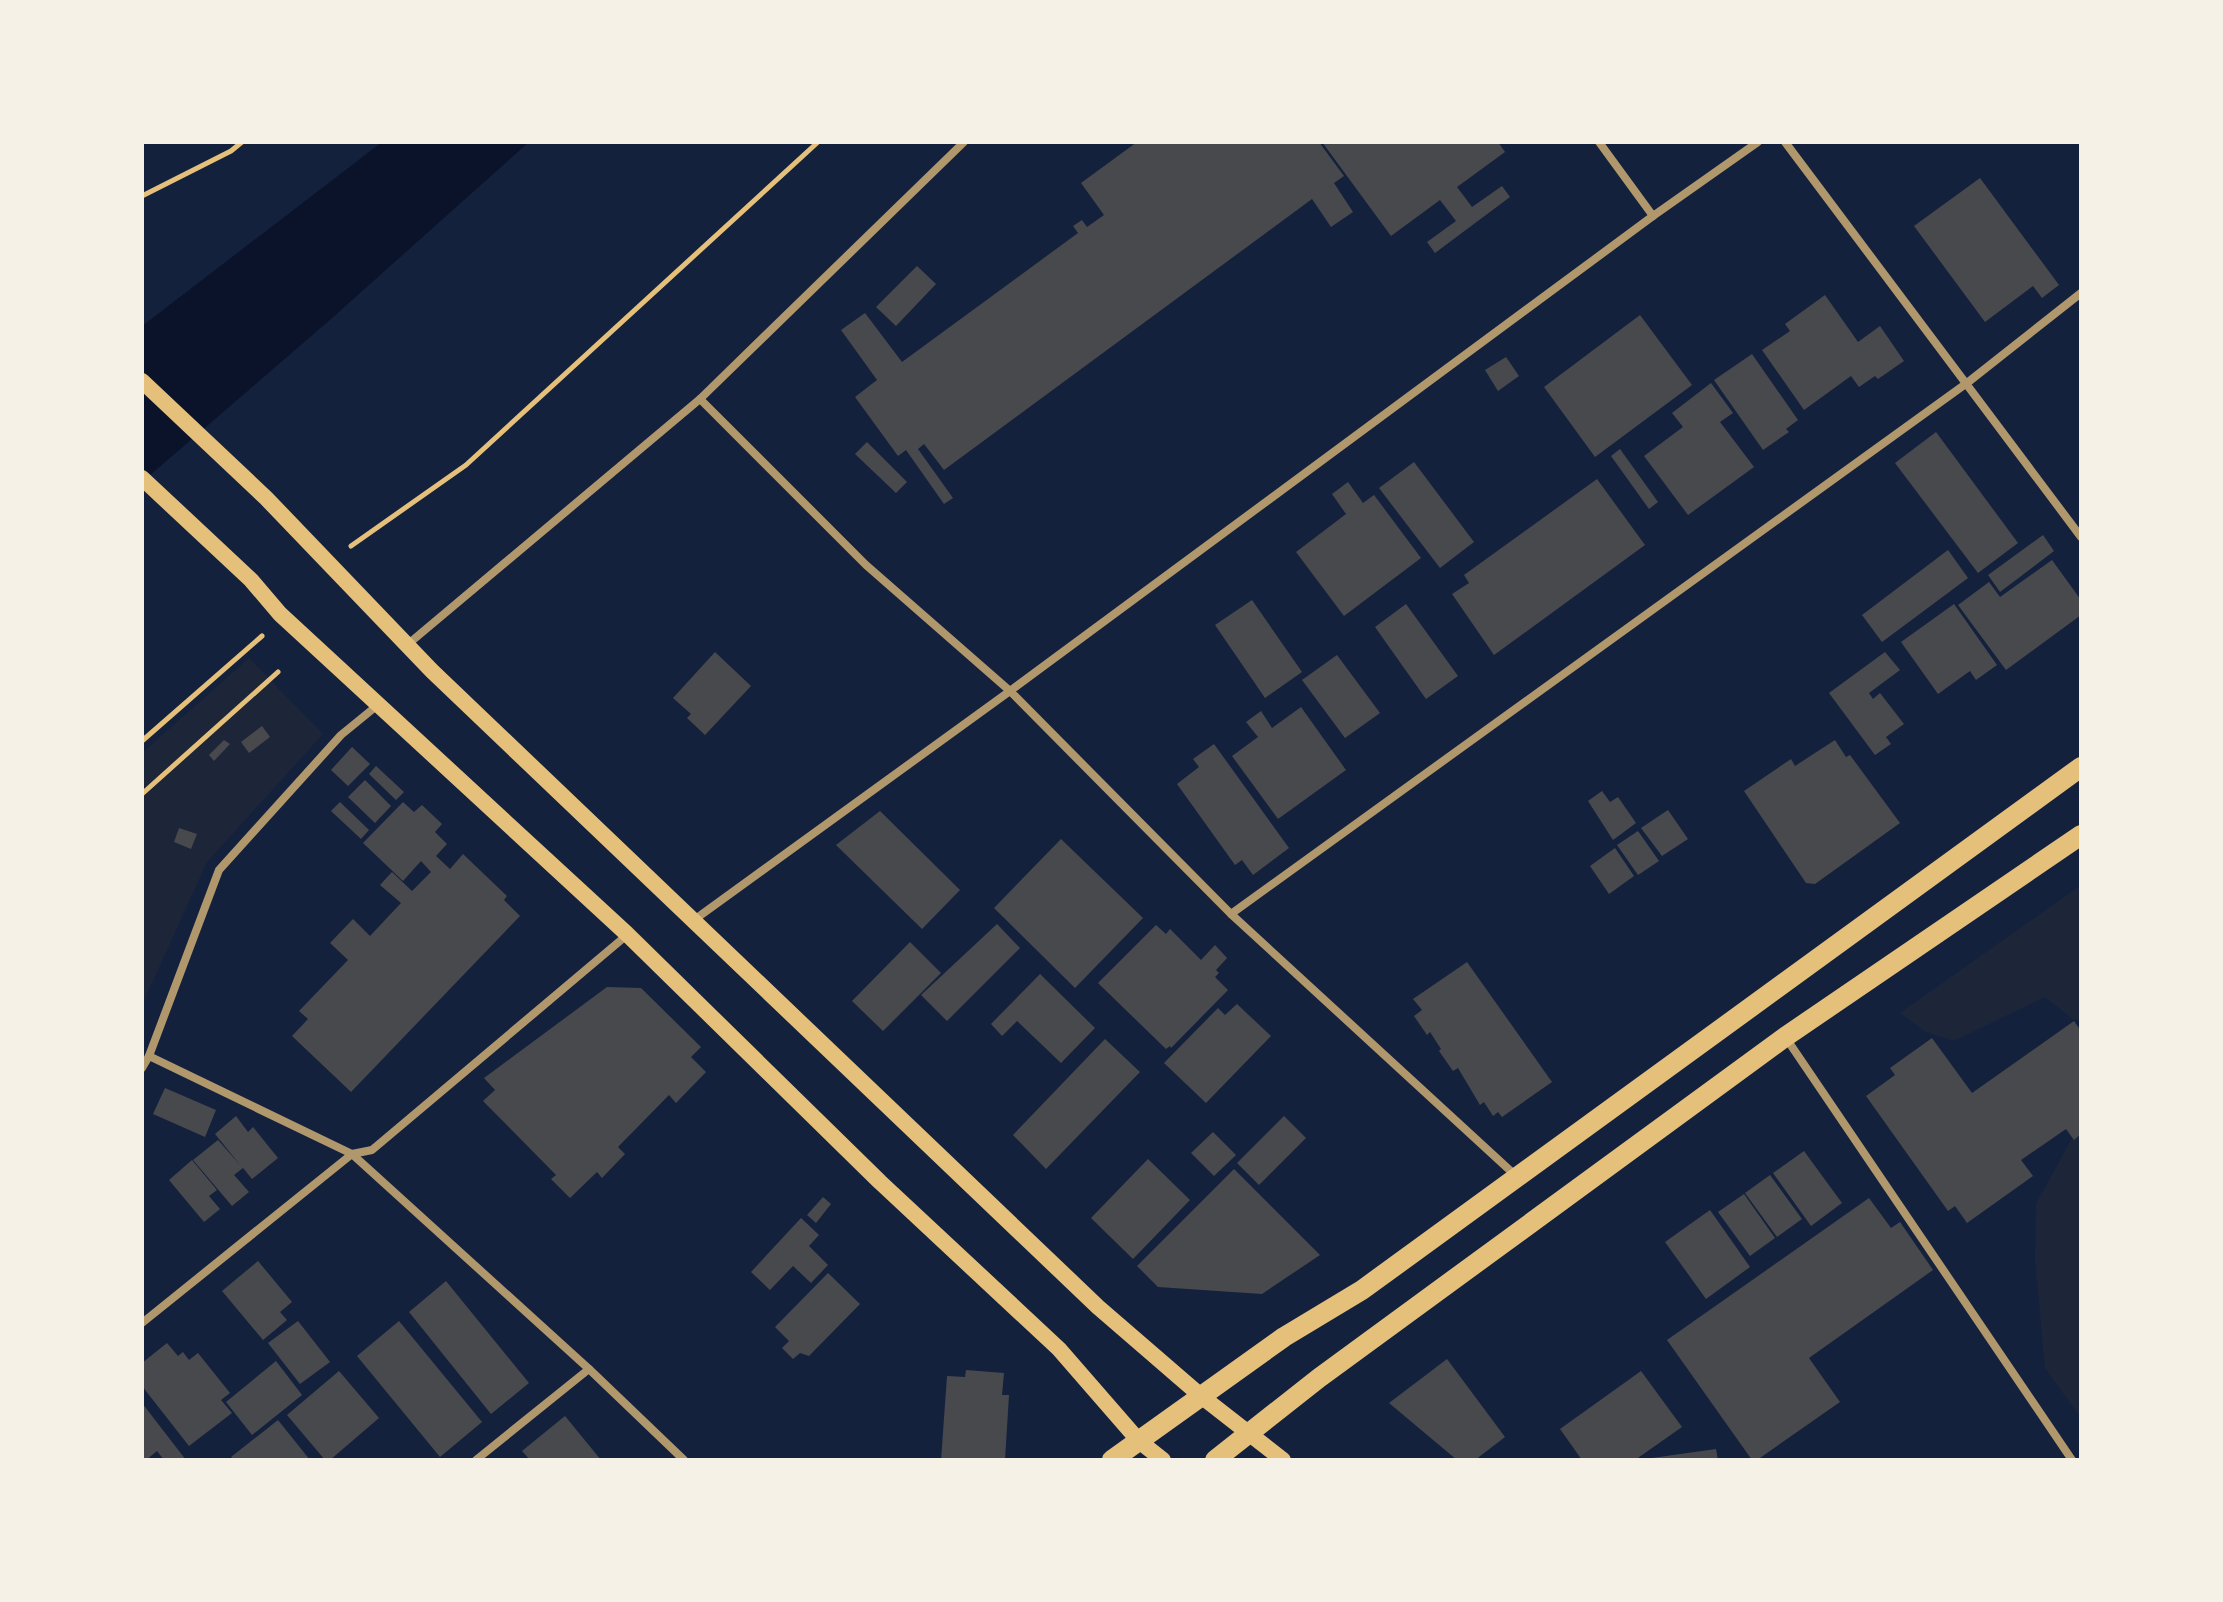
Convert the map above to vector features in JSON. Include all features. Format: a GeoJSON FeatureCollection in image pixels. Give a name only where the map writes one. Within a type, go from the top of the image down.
{"type":"FeatureCollection","features":[{"type":"Feature","properties":{"kind":"main road"},"geometry":{"type":"LineString","coordinates":[[142,381],[296,530],[407,645],[1098,1307],[1201,1396],[1283,1460]]}},
{"type":"Feature","properties":{"kind":"main road"},"geometry":{"type":"LineString","coordinates":[[142,478],[251,580],[280,614],[627,934],[880,1182],[1059,1349],[1139,1441],[1163,1460]]}},
{"type":"Feature","properties":{"kind":"main road"},"geometry":{"type":"LineString","coordinates":[[1112,1460],[1284,1337],[1362,1290],[2081,767]]}},
{"type":"Feature","properties":{"kind":"main road"},"geometry":{"type":"LineString","coordinates":[[1215,1460],[1319,1378],[1785,1037],[2081,835]]}},
{"type":"Feature","properties":{"kind":"street"},"geometry":{"type":"LineString","coordinates":[[407,645],[700,399],[964,142]]}},
{"type":"Feature","properties":{"kind":"street"},"geometry":{"type":"LineString","coordinates":[[1599,142],[1653,216]]}},
{"type":"Feature","properties":{"kind":"street"},"geometry":{"type":"LineString","coordinates":[[694,920],[1758,142]]}},
{"type":"Feature","properties":{"kind":"street"},"geometry":{"type":"LineString","coordinates":[[1785,142],[2081,537]]}},
{"type":"Feature","properties":{"kind":"street"},"geometry":{"type":"LineString","coordinates":[[1231,914],[1967,383],[2081,293]]}},
{"type":"Feature","properties":{"kind":"street"},"geometry":{"type":"LineString","coordinates":[[700,399],[866,565],[1010,691],[1231,914],[1516,1176]]}},
{"type":"Feature","properties":{"kind":"street"},"geometry":{"type":"LineString","coordinates":[[142,1068],[219,870],[341,735],[380,704]]}},
{"type":"Feature","properties":{"kind":"street"},"geometry":{"type":"LineString","coordinates":[[142,1323],[352,1154],[372,1150],[627,934]]}},
{"type":"Feature","properties":{"kind":"street"},"geometry":{"type":"LineString","coordinates":[[1785,1037],[2072,1460]]}},
{"type":"Feature","properties":{"kind":"street"},"geometry":{"type":"LineString","coordinates":[[149,1056],[352,1154],[589,1369],[684,1460]]}},
{"type":"Feature","properties":{"kind":"street"},"geometry":{"type":"LineString","coordinates":[[476,1460],[589,1369]]}},
{"type":"Feature","properties":{"kind":"path"},"geometry":{"type":"LineString","coordinates":[[142,196],[231,151],[242,142]]}},
{"type":"Feature","properties":{"kind":"path"},"geometry":{"type":"LineString","coordinates":[[328,563],[466,465],[818,142]]}},
{"type":"Feature","properties":{"kind":"path"},"geometry":{"type":"LineString","coordinates":[[142,741],[253,646],[280,614]]}},
{"type":"Feature","properties":{"kind":"path"},"geometry":{"type":"LineString","coordinates":[[142,794],[278,672]]}},
{"type":"Feature","properties":{"kind":"shaded area"},"geometry":{"type":"Polygon","coordinates":[[[382,142],[529,142],[142,482],[142,326],[382,142]]]}},
{"type":"Feature","properties":{"kind":"shaded area"},"geometry":{"type":"Polygon","coordinates":[[[249,658],[323,734],[207,862],[142,1005],[142,753],[249,658]]]}},
{"type":"Feature","properties":{"kind":"shaded area"},"geometry":{"type":"Polygon","coordinates":[[[2081,885],[2081,1019],[2074,1020],[2045,997],[1954,1041],[1926,1032],[1900,1013],[2081,885]]]}},
{"type":"Feature","properties":{"kind":"shaded area"},"geometry":{"type":"Polygon","coordinates":[[[2081,1122],[2081,1418],[2045,1368],[2035,1259],[2036,1204],[2081,1122]]]}},
{"type":"Feature","properties":{"kind":"building"},"geometry":{"type":"Polygon","coordinates":[[[1137,142],[1319,142],[1344,176],[1334,183],[1353,212],[1331,227],[1312,199],[944,470],[924,444],[918,449],[953,498],[944,504],[906,450],[898,456],[855,397],[877,380],[841,330],[865,313],[902,362],[1078,233],[1073,226],[1082,220],[1087,227],[1104,215],[1081,183],[1137,142]]]}},
{"type":"Feature","properties":{"kind":"building"},"geometry":{"type":"Polygon","coordinates":[[[1322,142],[1498,142],[1505,152],[1457,187],[1472,207],[1502,186],[1510,197],[1435,253],[1427,242],[1456,221],[1440,200],[1391,236],[1322,142]]]}},
{"type":"Feature","properties":{"kind":"building"},"geometry":{"type":"Polygon","coordinates":[[[1980,178],[2059,285],[2042,298],[2033,286],[1985,322],[1914,226],[1980,178]]]}},
{"type":"Feature","properties":{"kind":"building"},"geometry":{"type":"Polygon","coordinates":[[[917,266],[936,284],[896,326],[876,307],[917,266]]]}},
{"type":"Feature","properties":{"kind":"building"},"geometry":{"type":"Polygon","coordinates":[[[1825,295],[1858,342],[1880,326],[1904,361],[1878,379],[1875,376],[1859,387],[1851,376],[1804,410],[1762,350],[1790,331],[1785,324],[1825,295]]]}},
{"type":"Feature","properties":{"kind":"building"},"geometry":{"type":"Polygon","coordinates":[[[1640,315],[1692,385],[1595,457],[1544,387],[1640,315]]]}},
{"type":"Feature","properties":{"kind":"building"},"geometry":{"type":"Polygon","coordinates":[[[1752,354],[1798,420],[1786,429],[1789,432],[1763,450],[1714,380],[1752,354]]]}},
{"type":"Feature","properties":{"kind":"building"},"geometry":{"type":"Polygon","coordinates":[[[1506,357],[1519,376],[1498,391],[1485,370],[1506,357]]]}},
{"type":"Feature","properties":{"kind":"building"},"geometry":{"type":"Polygon","coordinates":[[[1711,383],[1733,413],[1720,422],[1754,467],[1688,515],[1644,456],[1683,427],[1672,413],[1711,383]]]}},
{"type":"Feature","properties":{"kind":"building"},"geometry":{"type":"Polygon","coordinates":[[[1936,432],[2018,543],[1978,573],[1895,463],[1936,432]]]}},
{"type":"Feature","properties":{"kind":"building"},"geometry":{"type":"Polygon","coordinates":[[[867,442],[907,482],[896,493],[855,454],[867,442]]]}},
{"type":"Feature","properties":{"kind":"building"},"geometry":{"type":"Polygon","coordinates":[[[1620,449],[1658,502],[1649,509],[1611,456],[1620,449]]]}},
{"type":"Feature","properties":{"kind":"building"},"geometry":{"type":"Polygon","coordinates":[[[1414,462],[1474,542],[1440,568],[1379,488],[1414,462]]]}},
{"type":"Feature","properties":{"kind":"building"},"geometry":{"type":"Polygon","coordinates":[[[1597,479],[1645,545],[1494,655],[1452,594],[1469,583],[1464,575],[1597,479]]]}},
{"type":"Feature","properties":{"kind":"building"},"geometry":{"type":"Polygon","coordinates":[[[1348,482],[1363,503],[1374,495],[1421,558],[1344,616],[1296,552],[1346,514],[1332,494],[1348,482]]]}},
{"type":"Feature","properties":{"kind":"building"},"geometry":{"type":"Polygon","coordinates":[[[2043,535],[2054,551],[2000,592],[1988,575],[2043,535]]]}},
{"type":"Feature","properties":{"kind":"building"},"geometry":{"type":"Polygon","coordinates":[[[1948,550],[1968,578],[1882,642],[1862,615],[1948,550]]]}},
{"type":"Feature","properties":{"kind":"building"},"geometry":{"type":"Polygon","coordinates":[[[2052,560],[2081,600],[2081,615],[2006,670],[1958,605],[1989,582],[2000,597],[2052,560]]]}},
{"type":"Feature","properties":{"kind":"building"},"geometry":{"type":"Polygon","coordinates":[[[1252,600],[1302,672],[1265,698],[1215,625],[1252,600]]]}},
{"type":"Feature","properties":{"kind":"building"},"geometry":{"type":"Polygon","coordinates":[[[1406,604],[1458,676],[1426,699],[1375,627],[1406,604]]]}},
{"type":"Feature","properties":{"kind":"building"},"geometry":{"type":"Polygon","coordinates":[[[1954,604],[1997,665],[1976,680],[1970,671],[1938,694],[1901,642],[1954,604]]]}},
{"type":"Feature","properties":{"kind":"building"},"geometry":{"type":"Polygon","coordinates":[[[715,652],[751,686],[705,735],[687,718],[691,714],[673,698],[715,652]]]}},
{"type":"Feature","properties":{"kind":"building"},"geometry":{"type":"Polygon","coordinates":[[[1885,652],[1900,670],[1869,693],[1873,699],[1880,693],[1904,724],[1886,737],[1891,744],[1875,755],[1829,693],[1885,652]]]}},
{"type":"Feature","properties":{"kind":"building"},"geometry":{"type":"Polygon","coordinates":[[[1337,655],[1380,713],[1345,738],[1302,680],[1337,655]]]}},
{"type":"Feature","properties":{"kind":"building"},"geometry":{"type":"Polygon","coordinates":[[[1301,707],[1346,770],[1278,819],[1232,756],[1258,737],[1246,722],[1261,711],[1272,728],[1301,707]]]}},
{"type":"Feature","properties":{"kind":"building"},"geometry":{"type":"Polygon","coordinates":[[[262,726],[270,737],[249,753],[241,742],[262,726]]]}},
{"type":"Feature","properties":{"kind":"building"},"geometry":{"type":"Polygon","coordinates":[[[224,740],[230,744],[214,761],[209,755],[224,740]]]}},
{"type":"Feature","properties":{"kind":"building"},"geometry":{"type":"Polygon","coordinates":[[[1835,740],[1846,757],[1850,755],[1900,823],[1815,884],[1806,883],[1744,791],[1791,759],[1795,766],[1835,740]]]}},
{"type":"Feature","properties":{"kind":"building"},"geometry":{"type":"Polygon","coordinates":[[[1214,744],[1289,848],[1253,875],[1242,860],[1235,865],[1177,784],[1199,767],[1193,759],[1214,744]]]}},
{"type":"Feature","properties":{"kind":"building"},"geometry":{"type":"Polygon","coordinates":[[[352,747],[370,764],[348,786],[331,770],[352,747]]]}},
{"type":"Feature","properties":{"kind":"building"},"geometry":{"type":"Polygon","coordinates":[[[376,766],[404,792],[396,800],[369,774],[376,766]]]}},
{"type":"Feature","properties":{"kind":"building"},"geometry":{"type":"Polygon","coordinates":[[[365,780],[391,806],[375,823],[348,797],[365,780]]]}},
{"type":"Feature","properties":{"kind":"building"},"geometry":{"type":"Polygon","coordinates":[[[1602,791],[1610,802],[1618,797],[1636,823],[1613,840],[1588,801],[1602,791]]]}},
{"type":"Feature","properties":{"kind":"building"},"geometry":{"type":"Polygon","coordinates":[[[340,802],[369,830],[361,839],[331,811],[340,802]]]}},
{"type":"Feature","properties":{"kind":"building"},"geometry":{"type":"Polygon","coordinates":[[[403,802],[414,812],[422,805],[442,824],[435,832],[447,844],[436,856],[450,869],[463,854],[507,896],[504,900],[520,916],[351,1092],[292,1036],[308,1019],[299,1011],[348,960],[330,943],[353,919],[370,936],[401,903],[380,885],[392,872],[412,891],[431,872],[421,861],[403,881],[363,843],[403,802]]]}},
{"type":"Feature","properties":{"kind":"building"},"geometry":{"type":"Polygon","coordinates":[[[1668,810],[1688,839],[1662,856],[1641,828],[1668,810]]]}},
{"type":"Feature","properties":{"kind":"building"},"geometry":{"type":"Polygon","coordinates":[[[880,811],[960,890],[922,929],[836,845],[880,811]]]}},
{"type":"Feature","properties":{"kind":"building"},"geometry":{"type":"Polygon","coordinates":[[[179,828],[197,834],[191,849],[174,842],[179,828]]]}},
{"type":"Feature","properties":{"kind":"building"},"geometry":{"type":"Polygon","coordinates":[[[1638,831],[1659,861],[1638,875],[1617,845],[1638,831]]]}},
{"type":"Feature","properties":{"kind":"building"},"geometry":{"type":"Polygon","coordinates":[[[1061,839],[1143,918],[1075,988],[994,908],[1061,839]]]}},
{"type":"Feature","properties":{"kind":"building"},"geometry":{"type":"Polygon","coordinates":[[[1615,848],[1634,876],[1609,894],[1590,866],[1615,848]]]}},
{"type":"Feature","properties":{"kind":"building"},"geometry":{"type":"Polygon","coordinates":[[[997,924],[1020,948],[947,1021],[921,995],[997,924]]]}},
{"type":"Feature","properties":{"kind":"building"},"geometry":{"type":"Polygon","coordinates":[[[1156,925],[1166,934],[1170,929],[1201,960],[1215,945],[1227,958],[1216,970],[1219,973],[1215,977],[1228,990],[1171,1048],[1166,1049],[1098,983],[1156,925]]]}},
{"type":"Feature","properties":{"kind":"building"},"geometry":{"type":"Polygon","coordinates":[[[910,942],[941,973],[883,1031],[852,1001],[910,942]]]}},
{"type":"Feature","properties":{"kind":"building"},"geometry":{"type":"Polygon","coordinates":[[[1467,962],[1552,1082],[1502,1117],[1498,1112],[1493,1116],[1484,1102],[1480,1105],[1458,1068],[1453,1071],[1430,1032],[1427,1035],[1414,1016],[1422,1010],[1413,999],[1467,962]]]}},
{"type":"Feature","properties":{"kind":"building"},"geometry":{"type":"Polygon","coordinates":[[[1040,974],[1095,1028],[1061,1063],[1017,1021],[1002,1036],[991,1024],[1040,974]]]}},
{"type":"Feature","properties":{"kind":"building"},"geometry":{"type":"Polygon","coordinates":[[[607,987],[641,988],[701,1047],[691,1057],[706,1072],[676,1103],[669,1095],[618,1147],[625,1154],[602,1178],[597,1172],[570,1198],[551,1179],[556,1175],[483,1101],[495,1090],[484,1078],[607,987]]]}},
{"type":"Feature","properties":{"kind":"building"},"geometry":{"type":"Polygon","coordinates":[[[1237,1004],[1271,1036],[1206,1103],[1164,1063],[1218,1008],[1225,1015],[1237,1004]]]}},
{"type":"Feature","properties":{"kind":"building"},"geometry":{"type":"Polygon","coordinates":[[[2074,1021],[2081,1031],[2081,1134],[2074,1140],[2066,1129],[2021,1160],[2033,1176],[1967,1223],[1955,1206],[1948,1211],[1866,1096],[1895,1075],[1890,1068],[1932,1038],[1972,1093],[2074,1021]]]}},
{"type":"Feature","properties":{"kind":"building"},"geometry":{"type":"Polygon","coordinates":[[[1105,1039],[1140,1072],[1046,1169],[1013,1135],[1105,1039]]]}},
{"type":"Feature","properties":{"kind":"building"},"geometry":{"type":"Polygon","coordinates":[[[165,1088],[216,1110],[205,1137],[153,1114],[165,1088]]]}},
{"type":"Feature","properties":{"kind":"building"},"geometry":{"type":"Polygon","coordinates":[[[236,1116],[248,1132],[253,1127],[278,1158],[252,1179],[243,1168],[234,1175],[249,1192],[232,1206],[193,1160],[218,1140],[241,1166],[215,1134],[236,1116]]]}},
{"type":"Feature","properties":{"kind":"building"},"geometry":{"type":"Polygon","coordinates":[[[1284,1116],[1306,1138],[1259,1185],[1237,1163],[1284,1116]]]}},
{"type":"Feature","properties":{"kind":"building"},"geometry":{"type":"Polygon","coordinates":[[[1213,1132],[1236,1155],[1214,1176],[1191,1153],[1213,1132]]]}},
{"type":"Feature","properties":{"kind":"building"},"geometry":{"type":"Polygon","coordinates":[[[1804,1151],[1842,1203],[1811,1226],[1773,1173],[1804,1151]]]}},
{"type":"Feature","properties":{"kind":"building"},"geometry":{"type":"Polygon","coordinates":[[[1148,1159],[1190,1200],[1133,1259],[1091,1218],[1148,1159]]]}},
{"type":"Feature","properties":{"kind":"building"},"geometry":{"type":"Polygon","coordinates":[[[192,1160],[217,1190],[209,1196],[220,1209],[204,1222],[169,1180],[192,1160]]]}},
{"type":"Feature","properties":{"kind":"building"},"geometry":{"type":"Polygon","coordinates":[[[1234,1169],[1320,1255],[1262,1294],[1158,1287],[1137,1266],[1234,1169]]]}},
{"type":"Feature","properties":{"kind":"building"},"geometry":{"type":"Polygon","coordinates":[[[1770,1175],[1802,1219],[1777,1237],[1745,1193],[1770,1175]]]}},
{"type":"Feature","properties":{"kind":"building"},"geometry":{"type":"Polygon","coordinates":[[[1744,1194],[1775,1238],[1750,1256],[1718,1212],[1744,1194]]]}},
{"type":"Feature","properties":{"kind":"building"},"geometry":{"type":"Polygon","coordinates":[[[823,1197],[831,1204],[816,1223],[807,1215],[823,1197]]]}},
{"type":"Feature","properties":{"kind":"building"},"geometry":{"type":"Polygon","coordinates":[[[1869,1198],[1891,1228],[1900,1222],[1933,1270],[1809,1358],[1840,1402],[1757,1460],[1752,1460],[1667,1340],[1869,1198]]]}},
{"type":"Feature","properties":{"kind":"building"},"geometry":{"type":"Polygon","coordinates":[[[1710,1210],[1750,1267],[1706,1299],[1665,1242],[1710,1210]]]}},
{"type":"Feature","properties":{"kind":"building"},"geometry":{"type":"Polygon","coordinates":[[[801,1218],[819,1235],[809,1246],[828,1265],[811,1283],[793,1266],[770,1290],[751,1272],[801,1218]]]}},
{"type":"Feature","properties":{"kind":"building"},"geometry":{"type":"Polygon","coordinates":[[[258,1261],[292,1302],[280,1312],[287,1320],[263,1340],[222,1291],[258,1261]]]}},
{"type":"Feature","properties":{"kind":"building"},"geometry":{"type":"Polygon","coordinates":[[[828,1273],[860,1304],[809,1356],[800,1353],[793,1359],[782,1348],[789,1341],[775,1327],[828,1273]]]}},
{"type":"Feature","properties":{"kind":"building"},"geometry":{"type":"Polygon","coordinates":[[[446,1281],[529,1383],[491,1414],[409,1312],[446,1281]]]}},
{"type":"Feature","properties":{"kind":"building"},"geometry":{"type":"Polygon","coordinates":[[[298,1321],[330,1362],[300,1384],[268,1343],[298,1321]]]}},
{"type":"Feature","properties":{"kind":"building"},"geometry":{"type":"Polygon","coordinates":[[[399,1321],[482,1422],[440,1457],[357,1356],[399,1321]]]}},
{"type":"Feature","properties":{"kind":"building"},"geometry":{"type":"Polygon","coordinates":[[[167,1343],[178,1356],[183,1352],[189,1360],[198,1353],[230,1393],[221,1400],[232,1413],[189,1446],[142,1386],[142,1363],[167,1343]]]}},
{"type":"Feature","properties":{"kind":"building"},"geometry":{"type":"Polygon","coordinates":[[[1447,1359],[1505,1437],[1475,1460],[1457,1460],[1389,1403],[1447,1359]]]}},
{"type":"Feature","properties":{"kind":"building"},"geometry":{"type":"Polygon","coordinates":[[[276,1361],[302,1395],[252,1435],[226,1402],[276,1361]]]}},
{"type":"Feature","properties":{"kind":"building"},"geometry":{"type":"Polygon","coordinates":[[[966,1370],[1004,1373],[1002,1395],[1009,1395],[1005,1460],[941,1460],[947,1376],[965,1377],[966,1370]]]}},
{"type":"Feature","properties":{"kind":"building"},"geometry":{"type":"Polygon","coordinates":[[[339,1371],[379,1418],[330,1460],[325,1460],[287,1415],[339,1371]]]}},
{"type":"Feature","properties":{"kind":"building"},"geometry":{"type":"Polygon","coordinates":[[[1641,1371],[1682,1427],[1635,1460],[1582,1460],[1560,1429],[1641,1371]]]}},
{"type":"Feature","properties":{"kind":"building"},"geometry":{"type":"Polygon","coordinates":[[[142,1403],[186,1460],[164,1460],[157,1451],[142,1460],[142,1403]]]}},
{"type":"Feature","properties":{"kind":"building"},"geometry":{"type":"Polygon","coordinates":[[[565,1416],[601,1460],[530,1460],[522,1451],[565,1416]]]}},
{"type":"Feature","properties":{"kind":"building"},"geometry":{"type":"Polygon","coordinates":[[[278,1420],[310,1460],[234,1460],[231,1457],[278,1420]]]}},
{"type":"Feature","properties":{"kind":"building"},"geometry":{"type":"Polygon","coordinates":[[[1716,1449],[1718,1460],[1652,1458],[1716,1449]]]}}]}
